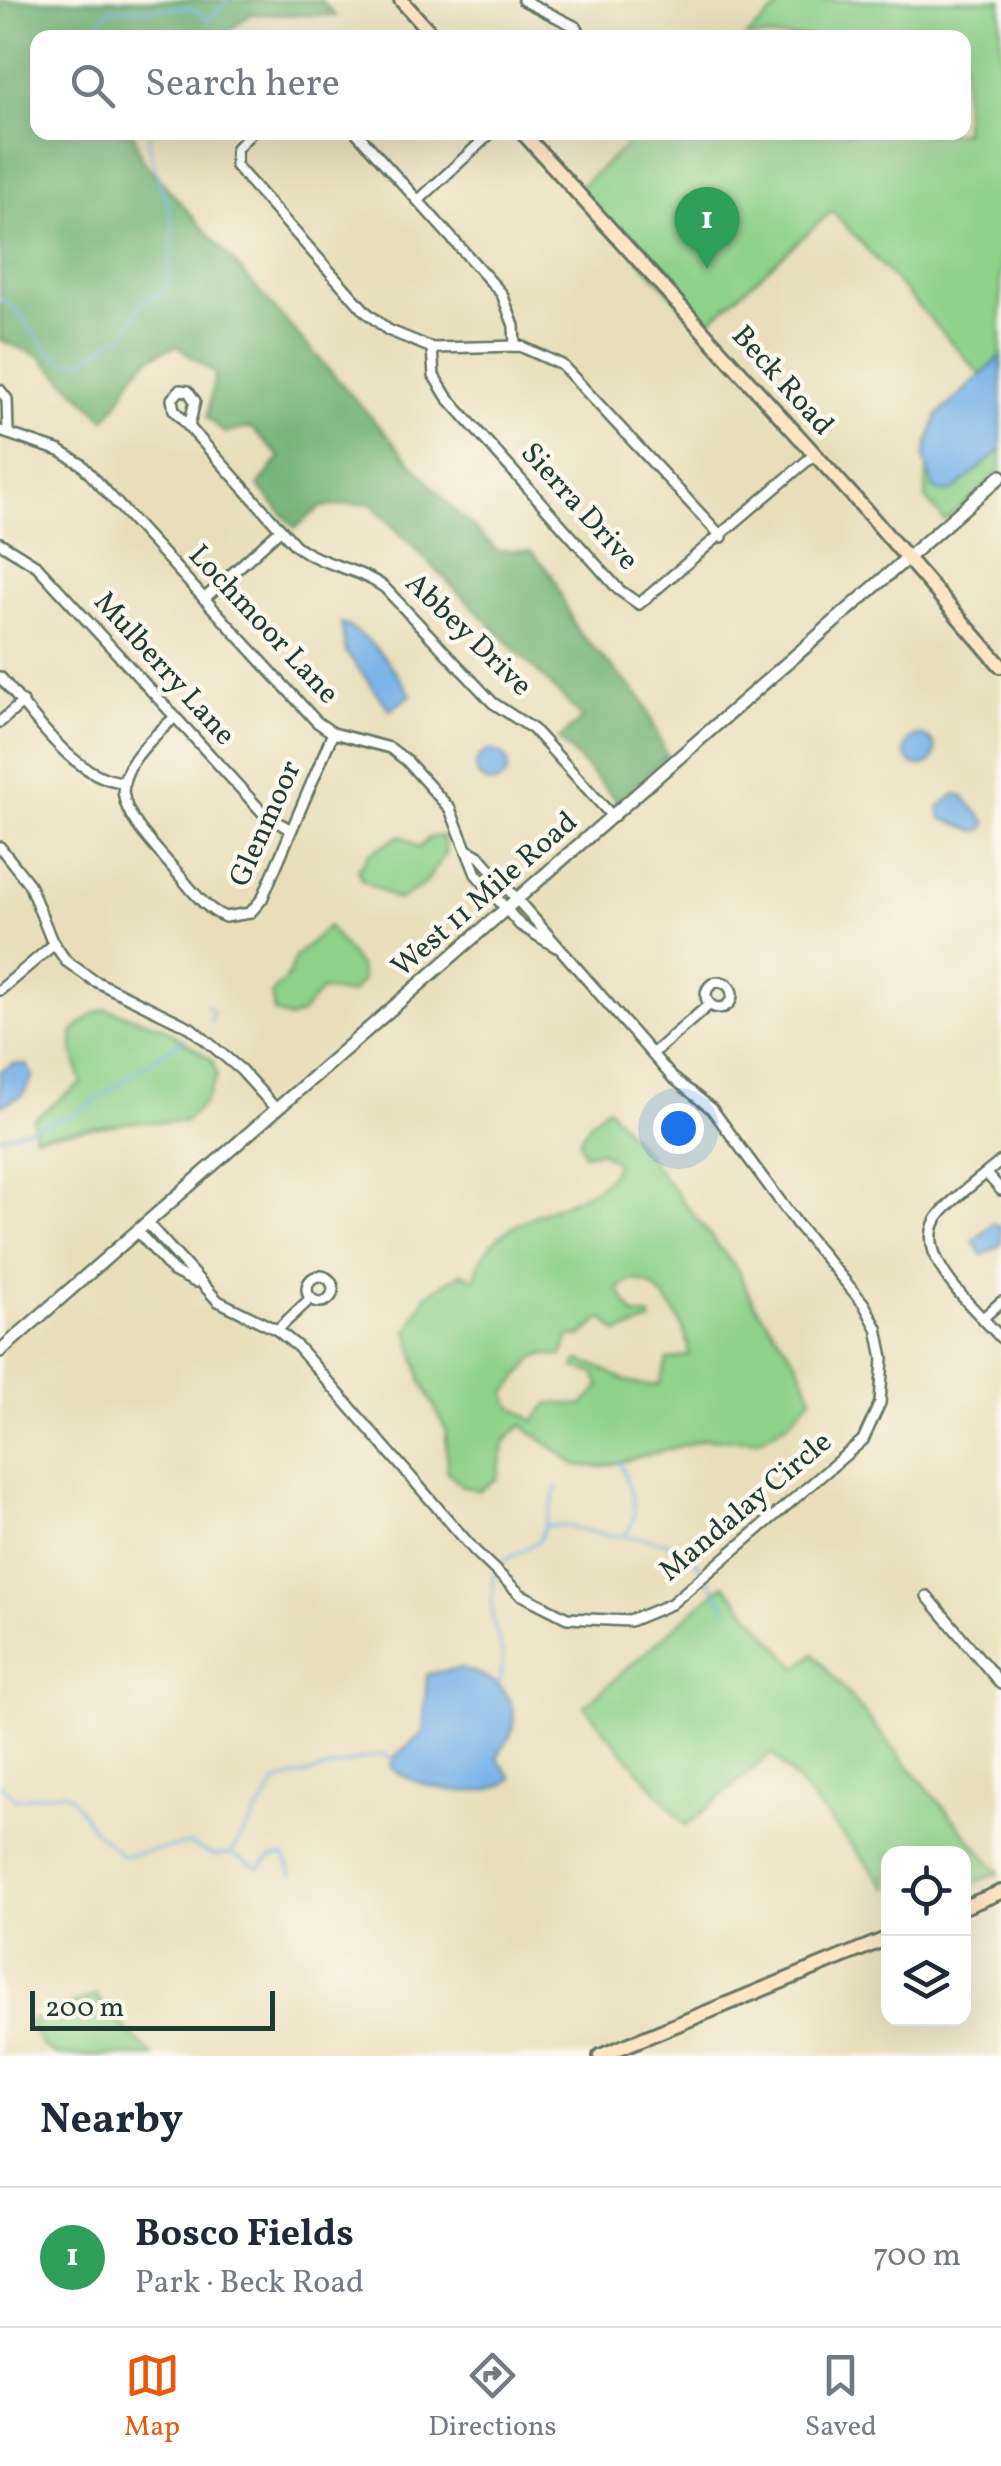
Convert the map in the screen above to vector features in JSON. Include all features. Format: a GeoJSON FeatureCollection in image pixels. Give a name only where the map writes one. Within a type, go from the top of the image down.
{"type":"FeatureCollection","features":[{"type":"Feature","properties":{"kind":"main road"},"geometry":{"type":"LineString","coordinates":[[401,0],[428,30]]}},
{"type":"Feature","properties":{"kind":"main road","name":"Beck Road"},"geometry":{"type":"LineString","coordinates":[[529,140],[815,454],[1001,666]]}},
{"type":"Feature","properties":{"kind":"main road"},"geometry":{"type":"LineString","coordinates":[[971,1904],[1001,1892]]}},
{"type":"Feature","properties":{"kind":"main road"},"geometry":{"type":"LineString","coordinates":[[600,2056],[881,1941]]}},
{"type":"Feature","properties":{"kind":"street"},"geometry":{"type":"LineString","coordinates":[[524,0],[578,30]]}},
{"type":"Feature","properties":{"kind":"street"},"geometry":{"type":"LineString","coordinates":[[245,140],[236,150],[234,160],[366,312],[388,330],[432,348],[515,346],[562,365],[722,537]]}},
{"type":"Feature","properties":{"kind":"street"},"geometry":{"type":"LineString","coordinates":[[363,140],[502,294],[514,326],[515,346]]}},
{"type":"Feature","properties":{"kind":"street"},"geometry":{"type":"LineString","coordinates":[[419,200],[483,140]]}},
{"type":"Feature","properties":{"kind":"street","name":"Sierra Drive"},"geometry":{"type":"LineString","coordinates":[[432,348],[434,376],[446,397],[631,600],[639,604],[654,596],[815,454]]}},
{"type":"Feature","properties":{"kind":"street"},"geometry":{"type":"LineString","coordinates":[[0,390],[7,400],[4,431]]}},
{"type":"Feature","properties":{"kind":"street","name":"Abbey Drive"},"geometry":{"type":"LineString","coordinates":[[189,426],[281,529],[314,558],[363,574],[384,587],[484,695],[544,740],[613,817]]}},
{"type":"Feature","properties":{"kind":"street","name":"Lochmoor Lane"},"geometry":{"type":"LineString","coordinates":[[4,431],[81,464],[307,713],[334,733],[380,745],[402,757],[450,808],[474,872],[525,929],[562,950]]}},
{"type":"Feature","properties":{"kind":"street","name":"West 11 Mile Road"},"geometry":{"type":"LineString","coordinates":[[1,1348],[1001,476]]}},
{"type":"Feature","properties":{"kind":"street"},"geometry":{"type":"LineString","coordinates":[[204,599],[281,529]]}},
{"type":"Feature","properties":{"kind":"street","name":"Mulberry Lane"},"geometry":{"type":"LineString","coordinates":[[0,543],[38,566],[264,814],[290,830]]}},
{"type":"Feature","properties":{"kind":"street"},"geometry":{"type":"LineString","coordinates":[[0,677],[85,768],[123,782],[137,752],[174,718]]}},
{"type":"Feature","properties":{"kind":"street"},"geometry":{"type":"LineString","coordinates":[[0,722],[23,702]]}},
{"type":"Feature","properties":{"kind":"street","name":"Glenmoor"},"geometry":{"type":"LineString","coordinates":[[123,782],[126,810],[136,827],[207,906],[225,917],[258,907],[334,733]]}},
{"type":"Feature","properties":{"kind":"street"},"geometry":{"type":"LineString","coordinates":[[0,847],[29,884],[54,944],[82,974],[191,1028],[241,1070],[277,1110]]}},
{"type":"Feature","properties":{"kind":"street","name":"Mandalay Circle"},"geometry":{"type":"LineString","coordinates":[[143,1228],[173,1271],[202,1286],[233,1311],[277,1330],[298,1346],[474,1551],[520,1594],[567,1618],[630,1621],[692,1590],[863,1440],[880,1403],[883,1358],[877,1328],[864,1304],[797,1224],[712,1108],[652,1054],[480,857],[468,851]]}},
{"type":"Feature","properties":{"kind":"street"},"geometry":{"type":"LineString","coordinates":[[0,990],[54,944]]}},
{"type":"Feature","properties":{"kind":"street"},"geometry":{"type":"LineString","coordinates":[[652,1054],[710,1004]]}},
{"type":"Feature","properties":{"kind":"street"},"geometry":{"type":"LineString","coordinates":[[1001,1161],[936,1218],[931,1248],[938,1265],[1001,1338]]}},
{"type":"Feature","properties":{"kind":"street"},"geometry":{"type":"LineString","coordinates":[[987,1174],[1001,1190]]}},
{"type":"Feature","properties":{"kind":"street"},"geometry":{"type":"LineString","coordinates":[[277,1330],[311,1298]]}},
{"type":"Feature","properties":{"kind":"street"},"geometry":{"type":"LineString","coordinates":[[983,1318],[1001,1302]]}},
{"type":"Feature","properties":{"kind":"street"},"geometry":{"type":"LineString","coordinates":[[927,1596],[1001,1684]]}},
{"type":"Feature","properties":{"kind":"green space"},"geometry":{"type":"Polygon","coordinates":[[[0,0],[321,0],[335,16],[251,14],[230,30],[30,30],[30,140],[136,140],[141,158],[450,506],[497,550],[531,551],[552,575],[576,629],[643,700],[667,756],[617,801],[559,739],[583,718],[370,503],[321,507],[295,528],[258,486],[280,457],[251,428],[224,433],[207,417],[215,374],[177,346],[138,368],[105,419],[39,356],[0,340],[0,0]]]}},
{"type":"Feature","properties":{"kind":"green space"},"geometry":{"type":"Polygon","coordinates":[[[787,0],[1001,0],[1001,472],[945,521],[926,499],[928,441],[982,376],[832,211],[702,328],[576,190],[632,140],[971,140],[971,30],[754,30],[787,0]]]}},
{"type":"Feature","properties":{"kind":"green space"},"geometry":{"type":"Polygon","coordinates":[[[401,835],[419,848],[429,838],[442,836],[446,853],[425,884],[398,900],[362,880],[358,870],[370,853],[401,835]]]}},
{"type":"Feature","properties":{"kind":"green space"},"geometry":{"type":"Polygon","coordinates":[[[328,926],[359,966],[362,980],[351,994],[321,990],[301,1014],[289,1019],[274,1012],[271,994],[289,975],[295,957],[328,926]]]}},
{"type":"Feature","properties":{"kind":"green space"},"geometry":{"type":"Polygon","coordinates":[[[107,1009],[161,1026],[212,1060],[217,1076],[205,1102],[184,1122],[134,1122],[35,1136],[33,1119],[82,1083],[73,1053],[73,1032],[94,1013],[107,1009]]]}},
{"type":"Feature","properties":{"kind":"green space"},"geometry":{"type":"Polygon","coordinates":[[[608,1107],[738,1271],[753,1302],[798,1363],[812,1397],[788,1423],[759,1440],[707,1439],[601,1467],[576,1465],[522,1425],[505,1441],[497,1478],[479,1491],[462,1486],[447,1471],[446,1430],[422,1382],[408,1331],[426,1295],[461,1273],[475,1279],[484,1254],[501,1236],[608,1178],[616,1162],[599,1151],[584,1154],[579,1140],[592,1120],[608,1107]],[[631,1280],[618,1289],[634,1315],[651,1317],[651,1322],[618,1333],[603,1318],[580,1337],[569,1336],[562,1356],[544,1354],[533,1359],[506,1393],[510,1405],[534,1421],[549,1403],[583,1405],[600,1386],[594,1373],[575,1368],[578,1360],[629,1382],[660,1383],[667,1360],[689,1355],[687,1343],[671,1307],[642,1282],[631,1280]]]}},
{"type":"Feature","properties":{"kind":"green space"},"geometry":{"type":"Polygon","coordinates":[[[724,1584],[797,1668],[814,1654],[999,1873],[971,1884],[971,1846],[881,1846],[881,1880],[772,1753],[686,1826],[584,1706],[724,1584]]]}},
{"type":"Feature","properties":{"kind":"green space"},"geometry":{"type":"Polygon","coordinates":[[[96,1995],[153,2056],[57,2056],[43,2047],[28,2022],[96,1995]]]}},
{"type":"Feature","properties":{"kind":"water"},"geometry":{"type":"Polygon","coordinates":[[[1001,356],[1001,450],[954,490],[945,493],[934,489],[924,458],[937,416],[1001,356]]]}},
{"type":"Feature","properties":{"kind":"water"},"geometry":{"type":"Polygon","coordinates":[[[341,623],[381,654],[411,695],[390,710],[346,652],[341,623]]]}},
{"type":"Feature","properties":{"kind":"water"},"geometry":{"type":"Polygon","coordinates":[[[920,736],[931,740],[935,751],[931,762],[920,766],[909,762],[905,751],[909,740],[920,736]]]}},
{"type":"Feature","properties":{"kind":"water"},"geometry":{"type":"Polygon","coordinates":[[[492,751],[503,756],[508,767],[503,778],[492,783],[481,778],[476,767],[481,756],[492,751]]]}},
{"type":"Feature","properties":{"kind":"water"},"geometry":{"type":"Polygon","coordinates":[[[955,794],[963,796],[987,823],[984,829],[976,831],[941,818],[939,807],[955,794]]]}},
{"type":"Feature","properties":{"kind":"water"},"geometry":{"type":"Polygon","coordinates":[[[14,1064],[27,1065],[33,1076],[23,1095],[0,1106],[0,1071],[14,1064]]]}},
{"type":"Feature","properties":{"kind":"water"},"geometry":{"type":"Polygon","coordinates":[[[993,1223],[1001,1227],[1001,1245],[983,1255],[973,1242],[993,1223]]]}},
{"type":"Feature","properties":{"kind":"water"},"geometry":{"type":"Polygon","coordinates":[[[455,1669],[489,1679],[511,1705],[511,1734],[497,1758],[512,1778],[501,1786],[470,1791],[433,1787],[391,1767],[393,1758],[423,1733],[427,1674],[455,1669]]]}},
{"type":"Feature","properties":{"kind":"waterway"},"geometry":{"type":"LineString","coordinates":[[99,30],[102,19],[112,10],[187,8],[208,21],[227,0]]}},
{"type":"Feature","properties":{"kind":"waterway"},"geometry":{"type":"LineString","coordinates":[[0,299],[14,308],[60,359],[82,362],[113,339],[124,338],[140,304],[167,288],[172,252],[171,217],[150,140]]}},
{"type":"Feature","properties":{"kind":"waterway"},"geometry":{"type":"LineString","coordinates":[[207,1005],[213,1012],[211,1022]]}},
{"type":"Feature","properties":{"kind":"waterway"},"geometry":{"type":"LineString","coordinates":[[0,1137],[76,1114],[185,1038]]}},
{"type":"Feature","properties":{"kind":"waterway"},"geometry":{"type":"LineString","coordinates":[[619,1460],[634,1507],[626,1533]]}},
{"type":"Feature","properties":{"kind":"waterway"},"geometry":{"type":"LineString","coordinates":[[495,1566],[539,1541],[558,1487]]}},
{"type":"Feature","properties":{"kind":"waterway"},"geometry":{"type":"LineString","coordinates":[[546,1526],[662,1542],[685,1552],[703,1571]]}},
{"type":"Feature","properties":{"kind":"waterway"},"geometry":{"type":"LineString","coordinates":[[493,1574],[492,1616],[503,1657],[499,1684]]}},
{"type":"Feature","properties":{"kind":"waterway"},"geometry":{"type":"LineString","coordinates":[[707,1578],[727,1609]]}},
{"type":"Feature","properties":{"kind":"waterway"},"geometry":{"type":"LineString","coordinates":[[232,1852],[277,1782],[382,1754],[393,1758]]}},
{"type":"Feature","properties":{"kind":"waterway"},"geometry":{"type":"LineString","coordinates":[[0,1784],[16,1799],[65,1792],[93,1829],[122,1856],[189,1844],[214,1856],[231,1854],[259,1868],[270,1857],[285,1856],[292,1874]]}},
{"type":"Feature","properties":{"kind":"place","name":"Bosco Fields"},"geometry":{"type":"Point","coordinates":[707,269]}}]}
